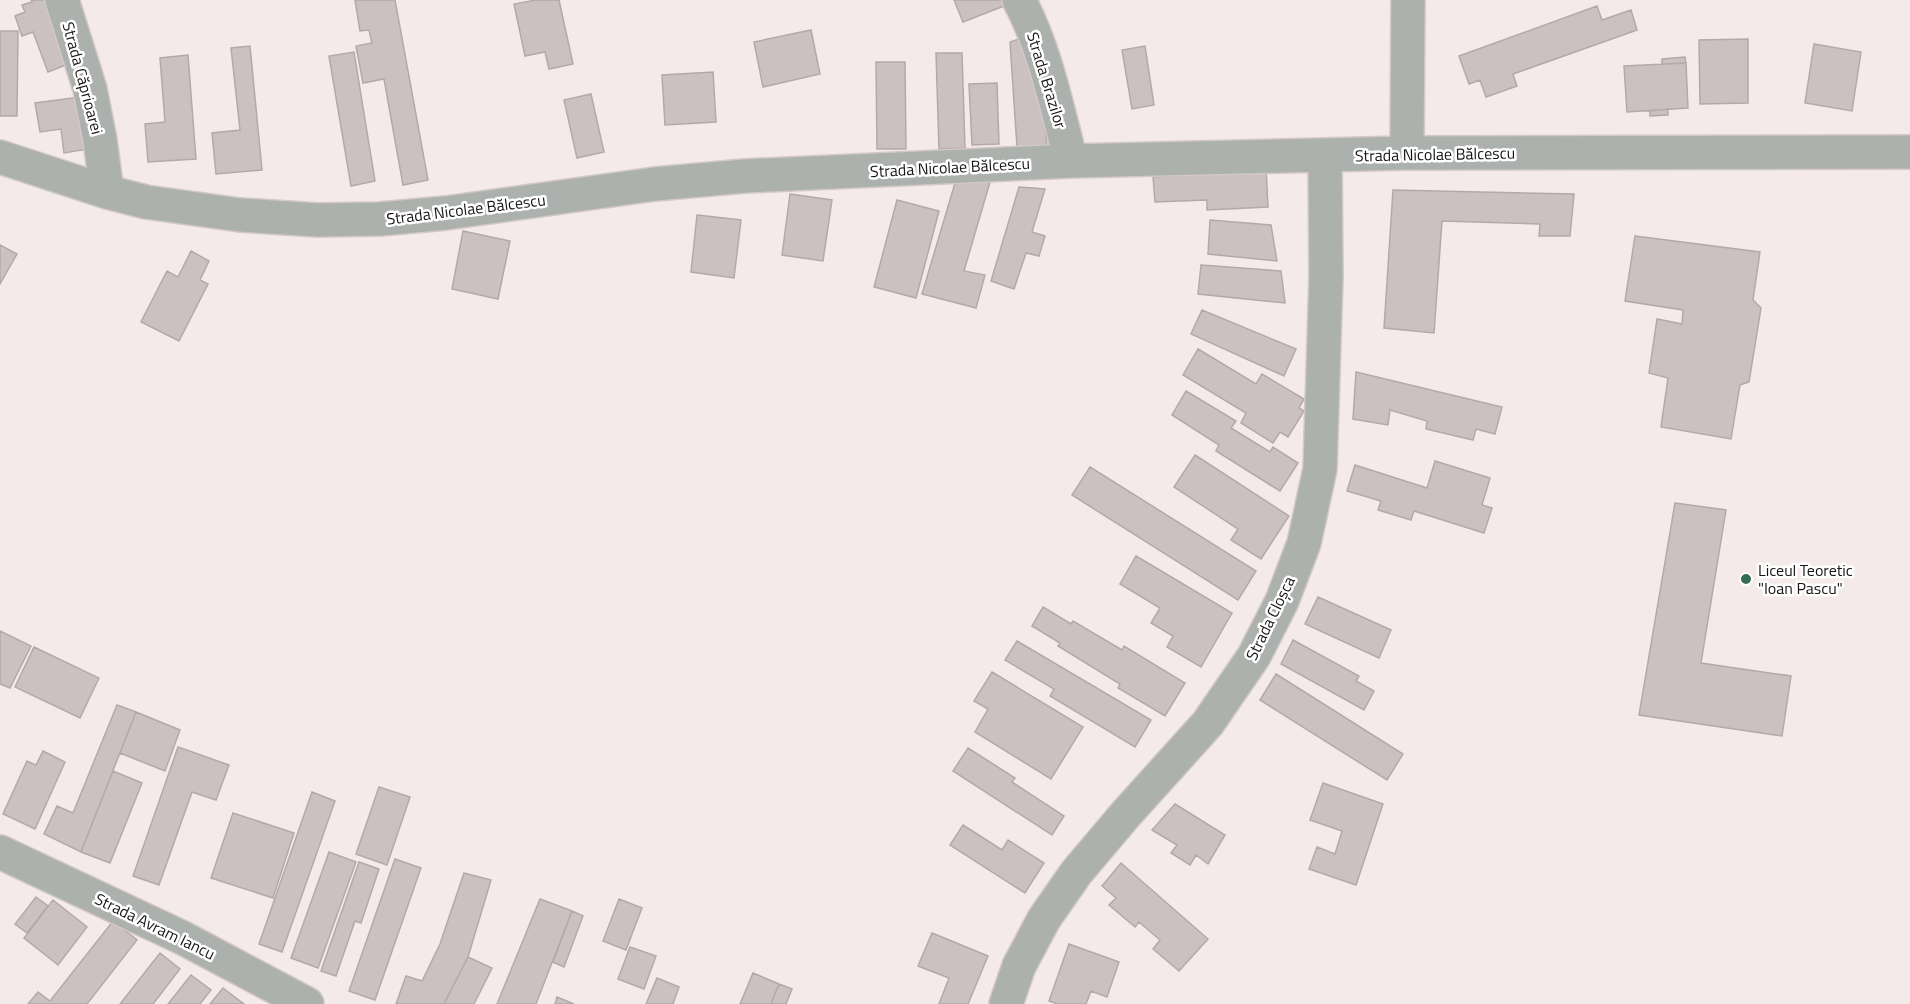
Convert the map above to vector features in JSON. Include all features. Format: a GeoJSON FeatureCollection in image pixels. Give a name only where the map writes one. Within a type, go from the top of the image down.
{"type":"FeatureCollection","features":[{"type":"Feature","properties":{"kind":"street","name":"Strada Căprioarei"},"geometry":{"type":"LineString","coordinates":[[62,0],[90,89],[107,192]]}},
{"type":"Feature","properties":{"kind":"street","name":"Strada Brazilor"},"geometry":{"type":"LineString","coordinates":[[1018,0],[1049,78],[1071,161]]}},
{"type":"Feature","properties":{"kind":"street"},"geometry":{"type":"LineString","coordinates":[[1407,153],[1408,0]]}},
{"type":"Feature","properties":{"kind":"street","name":"Strada Nicolae Bălcescu"},"geometry":{"type":"LineString","coordinates":[[0,157],[107,192],[146,202],[240,215],[318,220],[380,219],[446,213],[677,182],[745,176],[1071,161],[1407,153],[1910,152]]}},
{"type":"Feature","properties":{"kind":"street","name":"Strada Cloșca"},"geometry":{"type":"LineString","coordinates":[[1006,1004],[1019,966],[1044,920],[1076,873],[1208,723],[1254,656],[1282,601],[1304,543],[1320,469],[1326,276],[1325,156]]}},
{"type":"Feature","properties":{"kind":"street","name":"Strada Avram Iancu"},"geometry":{"type":"LineString","coordinates":[[0,852],[183,938],[307,1004]]}},
{"type":"Feature","properties":{"kind":"building"},"geometry":{"type":"Polygon","coordinates":[[[31,0],[48,0],[71,63],[48,72],[33,32],[22,36],[15,16],[25,12],[22,5],[32,2],[31,0]]]}},
{"type":"Feature","properties":{"kind":"building"},"geometry":{"type":"Polygon","coordinates":[[[355,0],[395,0],[428,180],[403,185],[384,79],[363,83],[356,46],[372,43],[369,30],[360,31],[355,0]]]}},
{"type":"Feature","properties":{"kind":"building"},"geometry":{"type":"Polygon","coordinates":[[[536,0],[559,0],[573,64],[549,69],[545,52],[525,56],[514,4],[536,0]]]}},
{"type":"Feature","properties":{"kind":"building"},"geometry":{"type":"Polygon","coordinates":[[[954,0],[1002,0],[1004,6],[963,22],[954,0]]]}},
{"type":"Feature","properties":{"kind":"building"},"geometry":{"type":"Polygon","coordinates":[[[1597,6],[1602,20],[1631,10],[1637,30],[1513,74],[1517,86],[1486,97],[1480,80],[1469,84],[1459,56],[1597,6]]]}},
{"type":"Feature","properties":{"kind":"building"},"geometry":{"type":"Polygon","coordinates":[[[811,30],[820,74],[763,87],[754,42],[811,30]]]}},
{"type":"Feature","properties":{"kind":"building"},"geometry":{"type":"Polygon","coordinates":[[[0,31],[18,31],[17,116],[0,116],[0,31]]]}},
{"type":"Feature","properties":{"kind":"building"},"geometry":{"type":"Polygon","coordinates":[[[1025,37],[1039,75],[1047,145],[1017,147],[1010,42],[1025,37]]]}},
{"type":"Feature","properties":{"kind":"building"},"geometry":{"type":"Polygon","coordinates":[[[1748,39],[1748,103],[1700,104],[1699,40],[1748,39]]]}},
{"type":"Feature","properties":{"kind":"building"},"geometry":{"type":"Polygon","coordinates":[[[1814,44],[1861,52],[1852,111],[1805,103],[1814,44]]]}},
{"type":"Feature","properties":{"kind":"building"},"geometry":{"type":"Polygon","coordinates":[[[250,46],[262,170],[216,174],[212,133],[240,130],[231,48],[250,46]]]}},
{"type":"Feature","properties":{"kind":"building"},"geometry":{"type":"Polygon","coordinates":[[[1145,46],[1154,105],[1132,109],[1122,50],[1145,46]]]}},
{"type":"Feature","properties":{"kind":"building"},"geometry":{"type":"Polygon","coordinates":[[[354,52],[375,181],[351,186],[329,56],[354,52]]]}},
{"type":"Feature","properties":{"kind":"building"},"geometry":{"type":"Polygon","coordinates":[[[936,53],[962,53],[965,148],[939,149],[936,53]]]}},
{"type":"Feature","properties":{"kind":"building"},"geometry":{"type":"Polygon","coordinates":[[[188,55],[196,159],[148,162],[145,124],[165,122],[160,58],[188,55]]]}},
{"type":"Feature","properties":{"kind":"building"},"geometry":{"type":"Polygon","coordinates":[[[1685,57],[1686,63],[1662,64],[1662,59],[1685,57]]]}},
{"type":"Feature","properties":{"kind":"building"},"geometry":{"type":"Polygon","coordinates":[[[876,62],[905,62],[906,149],[877,149],[876,62]]]}},
{"type":"Feature","properties":{"kind":"building"},"geometry":{"type":"Polygon","coordinates":[[[1686,63],[1688,108],[1627,112],[1624,66],[1686,63]]]}},
{"type":"Feature","properties":{"kind":"building"},"geometry":{"type":"Polygon","coordinates":[[[713,72],[716,122],[665,125],[662,75],[713,72]]]}},
{"type":"Feature","properties":{"kind":"building"},"geometry":{"type":"Polygon","coordinates":[[[997,83],[999,144],[972,145],[969,84],[997,83]]]}},
{"type":"Feature","properties":{"kind":"building"},"geometry":{"type":"Polygon","coordinates":[[[591,94],[604,152],[577,158],[564,100],[591,94]]]}},
{"type":"Feature","properties":{"kind":"building"},"geometry":{"type":"Polygon","coordinates":[[[80,97],[88,149],[64,153],[61,129],[40,132],[35,103],[80,97]]]}},
{"type":"Feature","properties":{"kind":"building"},"geometry":{"type":"Polygon","coordinates":[[[1668,109],[1668,115],[1650,116],[1650,111],[1668,109]]]}},
{"type":"Feature","properties":{"kind":"building"},"geometry":{"type":"Polygon","coordinates":[[[1266,168],[1268,207],[1207,210],[1207,200],[1155,202],[1153,177],[1266,168]]]}},
{"type":"Feature","properties":{"kind":"building"},"geometry":{"type":"Polygon","coordinates":[[[990,182],[964,271],[985,275],[976,308],[922,294],[955,183],[990,182]]]}},
{"type":"Feature","properties":{"kind":"building"},"geometry":{"type":"Polygon","coordinates":[[[1019,187],[1045,189],[1032,232],[1045,236],[1039,256],[1026,253],[1014,289],[991,281],[1019,187]]]}},
{"type":"Feature","properties":{"kind":"building"},"geometry":{"type":"Polygon","coordinates":[[[1393,190],[1574,194],[1570,236],[1539,236],[1540,224],[1442,221],[1434,333],[1384,328],[1393,190]]]}},
{"type":"Feature","properties":{"kind":"building"},"geometry":{"type":"Polygon","coordinates":[[[790,194],[832,200],[823,261],[782,255],[790,194]]]}},
{"type":"Feature","properties":{"kind":"building"},"geometry":{"type":"Polygon","coordinates":[[[897,200],[939,211],[916,298],[874,287],[897,200]]]}},
{"type":"Feature","properties":{"kind":"building"},"geometry":{"type":"Polygon","coordinates":[[[697,215],[741,220],[734,278],[691,272],[697,215]]]}},
{"type":"Feature","properties":{"kind":"building"},"geometry":{"type":"Polygon","coordinates":[[[1210,220],[1271,225],[1277,261],[1208,254],[1210,220]]]}},
{"type":"Feature","properties":{"kind":"building"},"geometry":{"type":"Polygon","coordinates":[[[463,231],[510,241],[498,299],[452,289],[463,231]]]}},
{"type":"Feature","properties":{"kind":"building"},"geometry":{"type":"Polygon","coordinates":[[[1635,236],[1760,252],[1753,300],[1761,308],[1749,382],[1740,385],[1731,439],[1661,427],[1668,378],[1649,373],[1657,319],[1682,324],[1683,310],[1625,301],[1635,236]]]}},
{"type":"Feature","properties":{"kind":"building"},"geometry":{"type":"Polygon","coordinates":[[[0,245],[17,254],[0,284],[0,245]]]}},
{"type":"Feature","properties":{"kind":"building"},"geometry":{"type":"Polygon","coordinates":[[[191,251],[209,261],[200,280],[208,284],[179,341],[141,322],[167,271],[178,277],[191,251]]]}},
{"type":"Feature","properties":{"kind":"building"},"geometry":{"type":"Polygon","coordinates":[[[1201,265],[1281,271],[1285,303],[1198,294],[1201,265]]]}},
{"type":"Feature","properties":{"kind":"building"},"geometry":{"type":"Polygon","coordinates":[[[1202,310],[1296,349],[1284,376],[1191,334],[1202,310]]]}},
{"type":"Feature","properties":{"kind":"building"},"geometry":{"type":"Polygon","coordinates":[[[1198,349],[1256,384],[1262,374],[1304,399],[1299,408],[1304,411],[1288,437],[1280,432],[1273,443],[1241,423],[1246,413],[1183,375],[1198,349]]]}},
{"type":"Feature","properties":{"kind":"building"},"geometry":{"type":"Polygon","coordinates":[[[1356,372],[1502,407],[1495,434],[1476,429],[1473,440],[1426,429],[1427,421],[1390,410],[1388,425],[1353,419],[1356,372]]]}},
{"type":"Feature","properties":{"kind":"building"},"geometry":{"type":"Polygon","coordinates":[[[1186,391],[1236,421],[1231,428],[1270,452],[1273,447],[1298,463],[1280,491],[1216,451],[1219,445],[1172,415],[1186,391]]]}},
{"type":"Feature","properties":{"kind":"building"},"geometry":{"type":"Polygon","coordinates":[[[1195,455],[1289,516],[1261,559],[1231,540],[1238,529],[1174,487],[1195,455]]]}},
{"type":"Feature","properties":{"kind":"building"},"geometry":{"type":"Polygon","coordinates":[[[1435,461],[1490,478],[1482,505],[1492,508],[1484,533],[1414,511],[1411,520],[1378,510],[1381,501],[1347,491],[1355,465],[1427,488],[1435,461]]]}},
{"type":"Feature","properties":{"kind":"building"},"geometry":{"type":"Polygon","coordinates":[[[1090,467],[1256,571],[1238,600],[1072,495],[1090,467]]]}},
{"type":"Feature","properties":{"kind":"building"},"geometry":{"type":"Polygon","coordinates":[[[1675,503],[1726,510],[1701,663],[1791,676],[1782,736],[1639,715],[1675,503]]]}},
{"type":"Feature","properties":{"kind":"building"},"geometry":{"type":"Polygon","coordinates":[[[1136,556],[1232,613],[1201,667],[1167,647],[1173,636],[1151,623],[1160,608],[1120,584],[1136,556]]]}},
{"type":"Feature","properties":{"kind":"building"},"geometry":{"type":"Polygon","coordinates":[[[1318,597],[1391,630],[1379,658],[1305,624],[1318,597]]]}},
{"type":"Feature","properties":{"kind":"building"},"geometry":{"type":"Polygon","coordinates":[[[1043,607],[1071,624],[1073,621],[1122,650],[1124,646],[1185,683],[1165,716],[1118,688],[1120,684],[1058,646],[1060,643],[1032,626],[1043,607]]]}},
{"type":"Feature","properties":{"kind":"building"},"geometry":{"type":"Polygon","coordinates":[[[0,631],[31,646],[10,688],[0,684],[0,631]]]}},
{"type":"Feature","properties":{"kind":"building"},"geometry":{"type":"Polygon","coordinates":[[[1293,640],[1359,676],[1356,681],[1374,691],[1364,710],[1281,664],[1293,640]]]}},
{"type":"Feature","properties":{"kind":"building"},"geometry":{"type":"Polygon","coordinates":[[[1017,641],[1151,720],[1135,747],[1050,696],[1054,689],[1005,660],[1017,641]]]}},
{"type":"Feature","properties":{"kind":"building"},"geometry":{"type":"Polygon","coordinates":[[[34,647],[99,678],[80,718],[15,687],[34,647]]]}},
{"type":"Feature","properties":{"kind":"building"},"geometry":{"type":"Polygon","coordinates":[[[992,672],[1083,727],[1051,779],[975,732],[988,709],[974,701],[992,672]]]}},
{"type":"Feature","properties":{"kind":"building"},"geometry":{"type":"Polygon","coordinates":[[[1276,674],[1403,754],[1387,780],[1260,700],[1276,674]]]}},
{"type":"Feature","properties":{"kind":"building"},"geometry":{"type":"Polygon","coordinates":[[[117,705],[136,712],[81,852],[44,834],[57,806],[73,813],[117,705]]]}},
{"type":"Feature","properties":{"kind":"building"},"geometry":{"type":"Polygon","coordinates":[[[136,712],[180,730],[165,771],[120,753],[136,712]]]}},
{"type":"Feature","properties":{"kind":"building"},"geometry":{"type":"Polygon","coordinates":[[[178,747],[229,765],[216,800],[192,792],[159,885],[133,876],[178,747]]]}},
{"type":"Feature","properties":{"kind":"building"},"geometry":{"type":"Polygon","coordinates":[[[968,748],[1015,778],[1012,782],[1064,816],[1052,835],[953,771],[968,748]]]}},
{"type":"Feature","properties":{"kind":"building"},"geometry":{"type":"Polygon","coordinates":[[[43,751],[65,762],[35,829],[3,814],[27,761],[36,765],[43,751]]]}},
{"type":"Feature","properties":{"kind":"building"},"geometry":{"type":"Polygon","coordinates":[[[113,771],[142,783],[110,863],[81,852],[113,771]]]}},
{"type":"Feature","properties":{"kind":"building"},"geometry":{"type":"Polygon","coordinates":[[[1323,783],[1383,804],[1356,885],[1309,869],[1317,847],[1335,854],[1342,831],[1310,820],[1323,783]]]}},
{"type":"Feature","properties":{"kind":"building"},"geometry":{"type":"Polygon","coordinates":[[[379,787],[410,797],[387,865],[356,854],[379,787]]]}},
{"type":"Feature","properties":{"kind":"building"},"geometry":{"type":"Polygon","coordinates":[[[312,792],[335,801],[282,952],[259,944],[312,792]]]}},
{"type":"Feature","properties":{"kind":"building"},"geometry":{"type":"Polygon","coordinates":[[[1175,804],[1225,835],[1208,864],[1196,855],[1190,865],[1171,853],[1177,845],[1152,830],[1175,804]]]}},
{"type":"Feature","properties":{"kind":"building"},"geometry":{"type":"Polygon","coordinates":[[[233,813],[294,833],[273,898],[211,878],[233,813]]]}},
{"type":"Feature","properties":{"kind":"building"},"geometry":{"type":"Polygon","coordinates":[[[963,825],[1002,850],[1008,840],[1044,863],[1025,893],[950,845],[963,825]]]}},
{"type":"Feature","properties":{"kind":"building"},"geometry":{"type":"Polygon","coordinates":[[[329,852],[356,862],[318,968],[291,958],[329,852]]]}},
{"type":"Feature","properties":{"kind":"building"},"geometry":{"type":"Polygon","coordinates":[[[395,859],[421,868],[375,1000],[349,991],[395,859]]]}},
{"type":"Feature","properties":{"kind":"building"},"geometry":{"type":"Polygon","coordinates":[[[359,862],[379,869],[361,923],[355,921],[336,976],[321,971],[359,862]]]}},
{"type":"Feature","properties":{"kind":"building"},"geometry":{"type":"Polygon","coordinates":[[[1121,863],[1208,939],[1179,971],[1153,949],[1160,940],[1139,922],[1135,927],[1109,905],[1116,898],[1102,886],[1121,863]]]}},
{"type":"Feature","properties":{"kind":"building"},"geometry":{"type":"Polygon","coordinates":[[[464,873],[491,880],[468,957],[444,1004],[396,1004],[406,976],[422,981],[440,944],[464,873]]]}},
{"type":"Feature","properties":{"kind":"building"},"geometry":{"type":"Polygon","coordinates":[[[36,897],[48,906],[27,933],[15,924],[36,897]]]}},
{"type":"Feature","properties":{"kind":"building"},"geometry":{"type":"Polygon","coordinates":[[[540,899],[572,911],[536,1004],[497,1004],[540,899]]]}},
{"type":"Feature","properties":{"kind":"building"},"geometry":{"type":"Polygon","coordinates":[[[619,899],[642,908],[626,950],[603,941],[619,899]]]}},
{"type":"Feature","properties":{"kind":"building"},"geometry":{"type":"Polygon","coordinates":[[[53,900],[87,927],[58,965],[24,938],[53,900]]]}},
{"type":"Feature","properties":{"kind":"building"},"geometry":{"type":"Polygon","coordinates":[[[572,911],[583,916],[564,967],[553,962],[572,911]]]}},
{"type":"Feature","properties":{"kind":"building"},"geometry":{"type":"Polygon","coordinates":[[[113,921],[137,940],[87,1004],[28,1004],[38,992],[50,1001],[113,921]]]}},
{"type":"Feature","properties":{"kind":"building"},"geometry":{"type":"Polygon","coordinates":[[[932,933],[988,956],[968,1004],[939,1004],[949,978],[918,966],[932,933]]]}},
{"type":"Feature","properties":{"kind":"building"},"geometry":{"type":"Polygon","coordinates":[[[1069,944],[1119,962],[1107,997],[1091,991],[1086,1004],[1058,1004],[1049,1001],[1069,944]]]}},
{"type":"Feature","properties":{"kind":"building"},"geometry":{"type":"Polygon","coordinates":[[[630,947],[656,956],[644,989],[618,979],[630,947]]]}},
{"type":"Feature","properties":{"kind":"building"},"geometry":{"type":"Polygon","coordinates":[[[160,953],[180,969],[153,1004],[120,1004],[160,953]]]}},
{"type":"Feature","properties":{"kind":"building"},"geometry":{"type":"Polygon","coordinates":[[[468,957],[492,968],[474,1004],[444,1004],[468,957]]]}},
{"type":"Feature","properties":{"kind":"building"},"geometry":{"type":"Polygon","coordinates":[[[753,973],[779,984],[771,1004],[740,1004],[753,973]]]}},
{"type":"Feature","properties":{"kind":"building"},"geometry":{"type":"Polygon","coordinates":[[[191,975],[211,990],[200,1004],[168,1004],[191,975]]]}},
{"type":"Feature","properties":{"kind":"building"},"geometry":{"type":"Polygon","coordinates":[[[657,978],[679,987],[673,1004],[646,1004],[657,978]]]}},
{"type":"Feature","properties":{"kind":"building"},"geometry":{"type":"Polygon","coordinates":[[[779,984],[792,989],[786,1004],[771,1004],[779,984]]]}},
{"type":"Feature","properties":{"kind":"building"},"geometry":{"type":"Polygon","coordinates":[[[223,988],[244,1004],[210,1004],[223,988]]]}},
{"type":"Feature","properties":{"kind":"building"},"geometry":{"type":"Polygon","coordinates":[[[557,997],[574,1004],[555,1004],[557,997]]]}},
{"type":"Feature","properties":{"kind":"place","name":"Liceul Teoretic \"Ioan Pascu\""},"geometry":{"type":"Point","coordinates":[1746,579]}}]}
